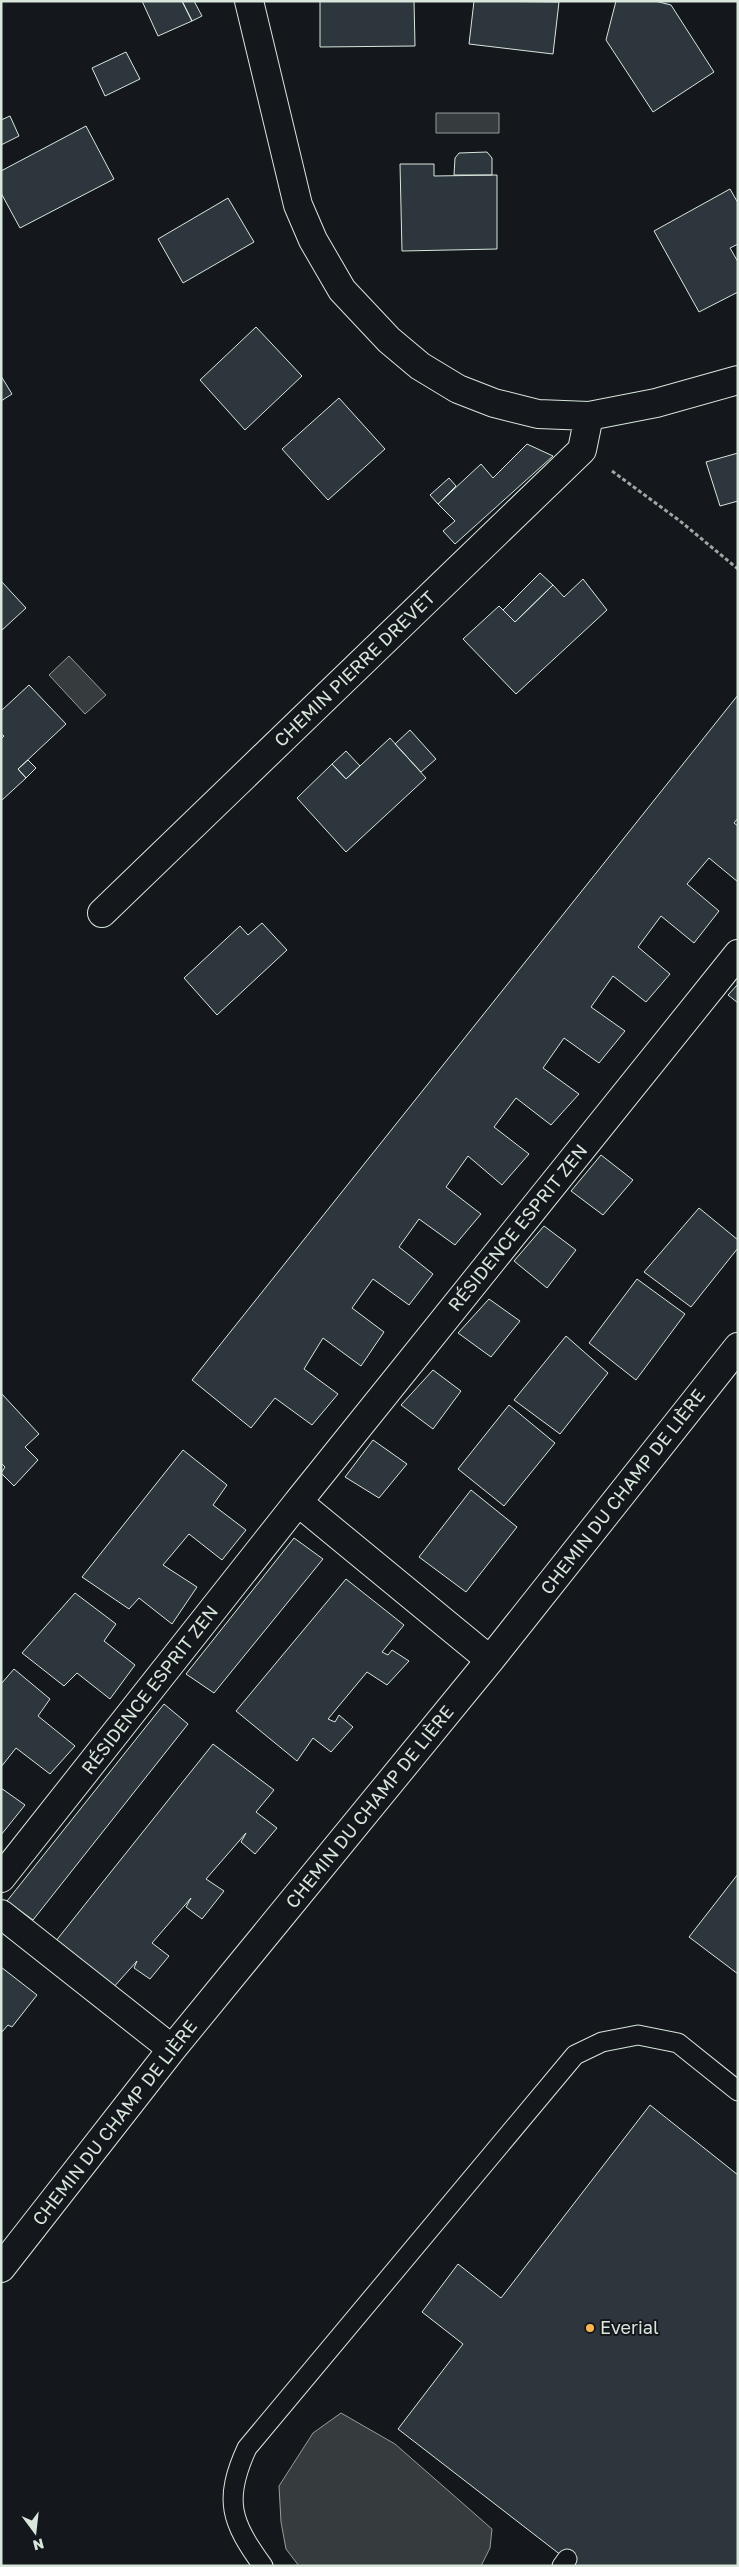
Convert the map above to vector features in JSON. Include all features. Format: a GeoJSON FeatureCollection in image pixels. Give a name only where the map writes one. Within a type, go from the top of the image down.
{"type":"FeatureCollection","features":[{"type":"Feature","properties":{"kind":"street"},"geometry":{"type":"LineString","coordinates":[[249,1],[298,206],[327,267],[342,290],[389,340],[420,366],[458,389],[494,403],[538,414],[589,416],[656,403],[738,380]]}},
{"type":"Feature","properties":{"kind":"street"},"geometry":{"type":"LineString","coordinates":[[582,450],[589,416]]}},
{"type":"Feature","properties":{"kind":"street","name":"CHEMIN PIERRE DREVET"},"geometry":{"type":"LineString","coordinates":[[102,913],[582,450]]}},
{"type":"Feature","properties":{"kind":"street","name":"RÉSIDENCE ESPRIT ZEN"},"geometry":{"type":"LineString","coordinates":[[1,1878],[298,1502],[738,954]]}},
{"type":"Feature","properties":{"kind":"street","name":"CHEMIN DU CHAMP DE LIÈRE"},"geometry":{"type":"LineString","coordinates":[[1,2268],[172,2049],[490,1660],[738,1346]]}},
{"type":"Feature","properties":{"kind":"street"},"geometry":{"type":"LineString","coordinates":[[298,1502],[490,1660]]}},
{"type":"Feature","properties":{"kind":"street"},"geometry":{"type":"LineString","coordinates":[[1,1914],[172,2049]]}},
{"type":"Feature","properties":{"kind":"lane"},"geometry":{"type":"LineString","coordinates":[[263,2566],[241,2536],[232,2503],[236,2471],[246,2448],[575,2055],[602,2042],[638,2035],[678,2043],[738,2091]]}},
{"type":"Feature","properties":{"kind":"path"},"geometry":{"type":"LineString","coordinates":[[582,450],[680,521],[738,569]]}},
{"type":"Feature","properties":{"kind":"shaded area"},"geometry":{"type":"Polygon","coordinates":[[[436,113],[499,113],[499,133],[436,133],[436,113]]]}},
{"type":"Feature","properties":{"kind":"shaded area"},"geometry":{"type":"Polygon","coordinates":[[[69,656],[106,695],[85,714],[49,675],[69,656]]]}},
{"type":"Feature","properties":{"kind":"shaded area"},"geometry":{"type":"Polygon","coordinates":[[[341,2413],[395,2444],[492,2529],[490,2548],[481,2566],[299,2566],[286,2549],[281,2522],[279,2486],[313,2433],[341,2413]]]}},
{"type":"Feature","properties":{"kind":"building"},"geometry":{"type":"Polygon","coordinates":[[[142,1],[182,1],[192,21],[158,36],[142,1]]]}},
{"type":"Feature","properties":{"kind":"building"},"geometry":{"type":"Polygon","coordinates":[[[182,1],[194,1],[202,16],[192,21],[182,1]]]}},
{"type":"Feature","properties":{"kind":"building"},"geometry":{"type":"Polygon","coordinates":[[[320,1],[414,1],[415,46],[320,47],[320,1]]]}},
{"type":"Feature","properties":{"kind":"building"},"geometry":{"type":"Polygon","coordinates":[[[474,1],[559,2],[553,54],[469,44],[474,1]]]}},
{"type":"Feature","properties":{"kind":"building"},"geometry":{"type":"Polygon","coordinates":[[[616,1],[655,1],[671,5],[714,72],[653,112],[606,40],[616,1]]]}},
{"type":"Feature","properties":{"kind":"building"},"geometry":{"type":"Polygon","coordinates":[[[126,52],[140,79],[105,96],[92,68],[126,52]]]}},
{"type":"Feature","properties":{"kind":"building"},"geometry":{"type":"Polygon","coordinates":[[[10,116],[19,136],[1,145],[1,120],[10,116]]]}},
{"type":"Feature","properties":{"kind":"building"},"geometry":{"type":"Polygon","coordinates":[[[86,126],[114,179],[20,228],[1,193],[1,171],[86,126]]]}},
{"type":"Feature","properties":{"kind":"building"},"geometry":{"type":"Polygon","coordinates":[[[487,152],[492,158],[492,175],[454,175],[455,158],[459,153],[487,152]]]}},
{"type":"Feature","properties":{"kind":"building"},"geometry":{"type":"Polygon","coordinates":[[[400,164],[434,164],[434,176],[497,175],[497,249],[402,251],[400,164]]]}},
{"type":"Feature","properties":{"kind":"building"},"geometry":{"type":"Polygon","coordinates":[[[730,189],[738,203],[738,244],[730,248],[738,262],[738,292],[699,312],[654,231],[730,189]]]}},
{"type":"Feature","properties":{"kind":"building"},"geometry":{"type":"Polygon","coordinates":[[[228,198],[254,242],[183,283],[158,239],[228,198]]]}},
{"type":"Feature","properties":{"kind":"building"},"geometry":{"type":"Polygon","coordinates":[[[256,327],[302,376],[245,430],[200,380],[256,327]]]}},
{"type":"Feature","properties":{"kind":"building"},"geometry":{"type":"Polygon","coordinates":[[[1,376],[12,394],[1,401],[1,376]]]}},
{"type":"Feature","properties":{"kind":"building"},"geometry":{"type":"Polygon","coordinates":[[[339,398],[385,449],[328,500],[282,449],[339,398]]]}},
{"type":"Feature","properties":{"kind":"building"},"geometry":{"type":"Polygon","coordinates":[[[527,444],[553,456],[455,544],[443,531],[455,521],[438,504],[481,464],[493,478],[527,444]]]}},
{"type":"Feature","properties":{"kind":"building"},"geometry":{"type":"Polygon","coordinates":[[[738,453],[738,501],[720,506],[706,462],[738,453]]]}},
{"type":"Feature","properties":{"kind":"building"},"geometry":{"type":"Polygon","coordinates":[[[449,478],[456,486],[438,504],[430,495],[449,478]]]}},
{"type":"Feature","properties":{"kind":"building"},"geometry":{"type":"Polygon","coordinates":[[[540,573],[553,585],[515,622],[503,610],[540,573]]]}},
{"type":"Feature","properties":{"kind":"building"},"geometry":{"type":"Polygon","coordinates":[[[583,579],[607,610],[516,694],[463,639],[499,606],[515,622],[553,585],[564,597],[583,579]]]}},
{"type":"Feature","properties":{"kind":"building"},"geometry":{"type":"Polygon","coordinates":[[[1,581],[26,608],[1,631],[1,581]]]}},
{"type":"Feature","properties":{"kind":"building"},"geometry":{"type":"Polygon","coordinates":[[[29,685],[66,724],[18,769],[26,778],[1,801],[1,739],[4,736],[1,734],[1,711],[29,685]]]}},
{"type":"Feature","properties":{"kind":"building"},"geometry":{"type":"Polygon","coordinates":[[[738,695],[738,818],[734,823],[738,826],[738,882],[709,858],[687,884],[719,911],[694,943],[661,916],[638,947],[670,974],[646,1002],[613,976],[591,1007],[625,1031],[599,1063],[564,1038],[543,1068],[579,1094],[551,1125],[516,1098],[494,1127],[529,1154],[502,1185],[468,1156],[446,1187],[481,1214],[455,1245],[419,1219],[399,1247],[433,1274],[409,1305],[373,1279],[352,1308],[384,1332],[361,1366],[323,1338],[304,1369],[338,1394],[312,1425],[275,1398],[251,1428],[192,1380],[738,695]]]}},
{"type":"Feature","properties":{"kind":"building"},"geometry":{"type":"Polygon","coordinates":[[[410,730],[436,759],[421,772],[395,744],[410,730]]]}},
{"type":"Feature","properties":{"kind":"building"},"geometry":{"type":"Polygon","coordinates":[[[390,738],[426,778],[346,852],[297,798],[332,764],[346,779],[390,738]]]}},
{"type":"Feature","properties":{"kind":"building"},"geometry":{"type":"Polygon","coordinates":[[[346,751],[360,766],[346,779],[332,764],[346,751]]]}},
{"type":"Feature","properties":{"kind":"building"},"geometry":{"type":"Polygon","coordinates":[[[28,760],[36,768],[26,778],[18,769],[28,760]]]}},
{"type":"Feature","properties":{"kind":"building"},"geometry":{"type":"Polygon","coordinates":[[[262,923],[287,950],[217,1015],[184,978],[240,926],[248,935],[262,923]]]}},
{"type":"Feature","properties":{"kind":"building"},"geometry":{"type":"Polygon","coordinates":[[[738,984],[738,1003],[728,995],[738,984]]]}},
{"type":"Feature","properties":{"kind":"building"},"geometry":{"type":"Polygon","coordinates":[[[601,1155],[633,1180],[603,1215],[571,1191],[601,1155]]]}},
{"type":"Feature","properties":{"kind":"building"},"geometry":{"type":"Polygon","coordinates":[[[699,1208],[738,1240],[738,1248],[691,1307],[644,1272],[699,1208]]]}},
{"type":"Feature","properties":{"kind":"building"},"geometry":{"type":"Polygon","coordinates":[[[544,1226],[576,1250],[547,1288],[514,1261],[544,1226]]]}},
{"type":"Feature","properties":{"kind":"building"},"geometry":{"type":"Polygon","coordinates":[[[637,1279],[685,1314],[636,1380],[589,1343],[637,1279]]]}},
{"type":"Feature","properties":{"kind":"building"},"geometry":{"type":"Polygon","coordinates":[[[489,1299],[520,1321],[491,1357],[458,1333],[489,1299]]]}},
{"type":"Feature","properties":{"kind":"building"},"geometry":{"type":"Polygon","coordinates":[[[566,1336],[608,1373],[560,1434],[514,1400],[566,1336]]]}},
{"type":"Feature","properties":{"kind":"building"},"geometry":{"type":"Polygon","coordinates":[[[433,1370],[461,1391],[433,1429],[401,1405],[433,1370]]]}},
{"type":"Feature","properties":{"kind":"building"},"geometry":{"type":"Polygon","coordinates":[[[1,1393],[39,1434],[25,1447],[38,1460],[14,1486],[1,1473],[5,1467],[1,1463],[1,1393]]]}},
{"type":"Feature","properties":{"kind":"building"},"geometry":{"type":"Polygon","coordinates":[[[509,1405],[555,1443],[504,1506],[458,1469],[509,1405]]]}},
{"type":"Feature","properties":{"kind":"building"},"geometry":{"type":"Polygon","coordinates":[[[373,1440],[407,1464],[379,1498],[345,1477],[373,1440]]]}},
{"type":"Feature","properties":{"kind":"building"},"geometry":{"type":"Polygon","coordinates":[[[183,1450],[227,1485],[213,1505],[246,1530],[222,1560],[189,1534],[163,1565],[197,1587],[172,1624],[139,1598],[129,1609],[82,1577],[183,1450]]]}},
{"type":"Feature","properties":{"kind":"building"},"geometry":{"type":"Polygon","coordinates":[[[471,1490],[517,1527],[466,1592],[419,1557],[471,1490]]]}},
{"type":"Feature","properties":{"kind":"building"},"geometry":{"type":"Polygon","coordinates":[[[294,1538],[323,1559],[214,1693],[186,1674],[294,1538]]]}},
{"type":"Feature","properties":{"kind":"building"},"geometry":{"type":"Polygon","coordinates":[[[346,1579],[404,1625],[382,1652],[388,1655],[392,1650],[409,1661],[387,1685],[367,1672],[328,1719],[335,1722],[339,1715],[353,1727],[331,1752],[313,1738],[297,1761],[236,1711],[346,1579]]]}},
{"type":"Feature","properties":{"kind":"building"},"geometry":{"type":"Polygon","coordinates":[[[75,1593],[116,1624],[104,1641],[135,1665],[110,1699],[77,1673],[64,1686],[22,1653],[75,1593]]]}},
{"type":"Feature","properties":{"kind":"building"},"geometry":{"type":"Polygon","coordinates":[[[14,1669],[50,1699],[38,1716],[75,1746],[50,1774],[16,1748],[1,1767],[1,1684],[14,1669]]]}},
{"type":"Feature","properties":{"kind":"building"},"geometry":{"type":"Polygon","coordinates":[[[164,1704],[188,1724],[33,1920],[7,1901],[164,1704]]]}},
{"type":"Feature","properties":{"kind":"building"},"geometry":{"type":"Polygon","coordinates":[[[213,1744],[274,1790],[256,1812],[277,1828],[255,1854],[241,1842],[246,1833],[206,1879],[224,1891],[202,1919],[186,1907],[191,1898],[152,1943],[169,1956],[150,1979],[134,1968],[137,1961],[112,1989],[55,1942],[213,1744]]]}},
{"type":"Feature","properties":{"kind":"building"},"geometry":{"type":"Polygon","coordinates":[[[1,1788],[25,1805],[1,1835],[1,1788]]]}},
{"type":"Feature","properties":{"kind":"building"},"geometry":{"type":"Polygon","coordinates":[[[738,1874],[738,1974],[689,1937],[738,1874]]]}},
{"type":"Feature","properties":{"kind":"building"},"geometry":{"type":"Polygon","coordinates":[[[1,1967],[37,1995],[12,2027],[8,2025],[1,2033],[1,1967]]]}},
{"type":"Feature","properties":{"kind":"building","name":"Everial"},"geometry":{"type":"Polygon","coordinates":[[[650,2105],[738,2175],[738,2566],[575,2566],[398,2429],[463,2344],[422,2312],[458,2264],[501,2298],[650,2105]]]}},
{"type":"Feature","properties":{"kind":"place","name":"Everial"},"geometry":{"type":"Point","coordinates":[590,2328]}}]}
